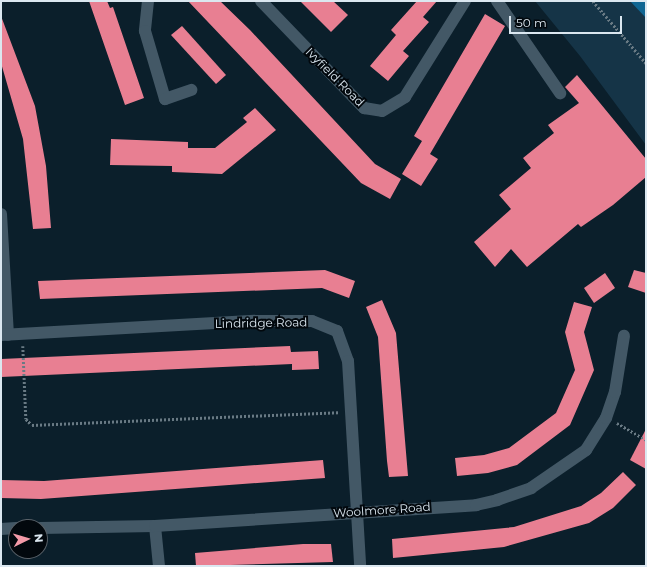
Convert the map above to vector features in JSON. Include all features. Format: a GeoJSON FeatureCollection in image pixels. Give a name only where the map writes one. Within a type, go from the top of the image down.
{"type":"FeatureCollection","features":[{"type":"Feature","properties":{"kind":"street"},"geometry":{"type":"LineString","coordinates":[[148,1],[145,31],[165,99],[191,90]]}},
{"type":"Feature","properties":{"kind":"street","name":"Ivyfield Road"},"geometry":{"type":"LineString","coordinates":[[261,1],[364,108],[382,112],[405,97],[465,1]]}},
{"type":"Feature","properties":{"kind":"street"},"geometry":{"type":"LineString","coordinates":[[497,1],[560,93]]}},
{"type":"Feature","properties":{"kind":"street"},"geometry":{"type":"LineString","coordinates":[[1,214],[4,335]]}},
{"type":"Feature","properties":{"kind":"street","name":"Lindridge Road"},"geometry":{"type":"LineString","coordinates":[[4,335],[255,321],[312,321],[337,331],[348,361],[360,566]]}},
{"type":"Feature","properties":{"kind":"street","name":"Woolmore Road"},"geometry":{"type":"LineString","coordinates":[[48,528],[155,526],[476,505],[517,494],[574,462],[586,450],[606,418],[615,392],[624,336]]}},
{"type":"Feature","properties":{"kind":"street"},"geometry":{"type":"LineString","coordinates":[[155,526],[159,566]]}},
{"type":"Feature","properties":{"kind":"path"},"geometry":{"type":"LineString","coordinates":[[593,1],[646,63]]}},
{"type":"Feature","properties":{"kind":"path"},"geometry":{"type":"LineString","coordinates":[[23,334],[26,419],[32,425],[351,411]]}},
{"type":"Feature","properties":{"kind":"path"},"geometry":{"type":"LineString","coordinates":[[606,418],[646,440]]}},
{"type":"Feature","properties":{"kind":"shaded area"},"geometry":{"type":"Polygon","coordinates":[[[535,1],[646,1],[646,145],[580,56],[535,1]]]}},
{"type":"Feature","properties":{"kind":"water"},"geometry":{"type":"Polygon","coordinates":[[[630,1],[646,1],[646,18],[630,1]]]}},
{"type":"Feature","properties":{"kind":"building"},"geometry":{"type":"Polygon","coordinates":[[[89,1],[107,1],[110,8],[113,7],[144,98],[125,105],[89,1]]]}},
{"type":"Feature","properties":{"kind":"building"},"geometry":{"type":"Polygon","coordinates":[[[188,1],[220,1],[250,30],[375,164],[401,179],[390,199],[361,183],[188,1]]]}},
{"type":"Feature","properties":{"kind":"building"},"geometry":{"type":"Polygon","coordinates":[[[300,1],[333,1],[348,15],[331,32],[300,1]]]}},
{"type":"Feature","properties":{"kind":"building"},"geometry":{"type":"Polygon","coordinates":[[[417,1],[437,1],[423,17],[429,22],[403,51],[409,56],[388,81],[370,66],[396,35],[391,30],[417,1]]]}},
{"type":"Feature","properties":{"kind":"building"},"geometry":{"type":"Polygon","coordinates":[[[485,14],[505,26],[430,154],[438,159],[421,186],[402,174],[422,141],[414,136],[485,14]]]}},
{"type":"Feature","properties":{"kind":"building"},"geometry":{"type":"Polygon","coordinates":[[[1,16],[35,106],[46,166],[51,228],[33,229],[23,139],[1,63],[1,16]]]}},
{"type":"Feature","properties":{"kind":"building"},"geometry":{"type":"Polygon","coordinates":[[[182,26],[226,75],[216,84],[171,35],[182,26]]]}},
{"type":"Feature","properties":{"kind":"building"},"geometry":{"type":"Polygon","coordinates":[[[577,75],[646,159],[646,177],[613,205],[581,227],[578,224],[527,267],[511,249],[495,267],[474,242],[511,209],[499,195],[531,168],[523,158],[554,133],[548,125],[579,103],[565,87],[577,75]]]}},
{"type":"Feature","properties":{"kind":"building"},"geometry":{"type":"Polygon","coordinates":[[[255,108],[276,130],[222,174],[172,172],[172,166],[110,165],[111,139],[188,142],[188,148],[215,148],[247,122],[243,118],[255,108]]]}},
{"type":"Feature","properties":{"kind":"building"},"geometry":{"type":"Polygon","coordinates":[[[325,270],[355,281],[349,298],[322,288],[40,299],[38,281],[325,270]]]}},
{"type":"Feature","properties":{"kind":"building"},"geometry":{"type":"Polygon","coordinates":[[[634,270],[646,273],[646,293],[628,287],[634,270]]]}},
{"type":"Feature","properties":{"kind":"building"},"geometry":{"type":"Polygon","coordinates":[[[605,273],[615,288],[594,303],[584,288],[605,273]]]}},
{"type":"Feature","properties":{"kind":"building"},"geometry":{"type":"Polygon","coordinates":[[[382,300],[396,333],[408,476],[389,477],[378,337],[366,307],[382,300]]]}},
{"type":"Feature","properties":{"kind":"building"},"geometry":{"type":"Polygon","coordinates":[[[574,302],[592,307],[584,332],[594,370],[570,425],[517,465],[488,473],[457,476],[455,458],[484,455],[509,448],[556,413],[575,370],[565,332],[574,302]]]}},
{"type":"Feature","properties":{"kind":"building"},"geometry":{"type":"Polygon","coordinates":[[[290,346],[291,352],[318,351],[319,369],[292,370],[292,364],[1,377],[1,359],[290,346]]]}},
{"type":"Feature","properties":{"kind":"building"},"geometry":{"type":"Polygon","coordinates":[[[646,429],[646,469],[630,460],[646,429]]]}},
{"type":"Feature","properties":{"kind":"building"},"geometry":{"type":"Polygon","coordinates":[[[323,460],[325,478],[41,499],[1,498],[1,480],[44,481],[323,460]]]}},
{"type":"Feature","properties":{"kind":"building"},"geometry":{"type":"Polygon","coordinates":[[[623,472],[636,485],[613,508],[589,523],[504,547],[393,558],[392,539],[514,527],[581,506],[601,493],[623,472]]]}},
{"type":"Feature","properties":{"kind":"building"},"geometry":{"type":"Polygon","coordinates":[[[303,544],[331,544],[333,562],[196,566],[195,553],[303,544]]]}}]}
